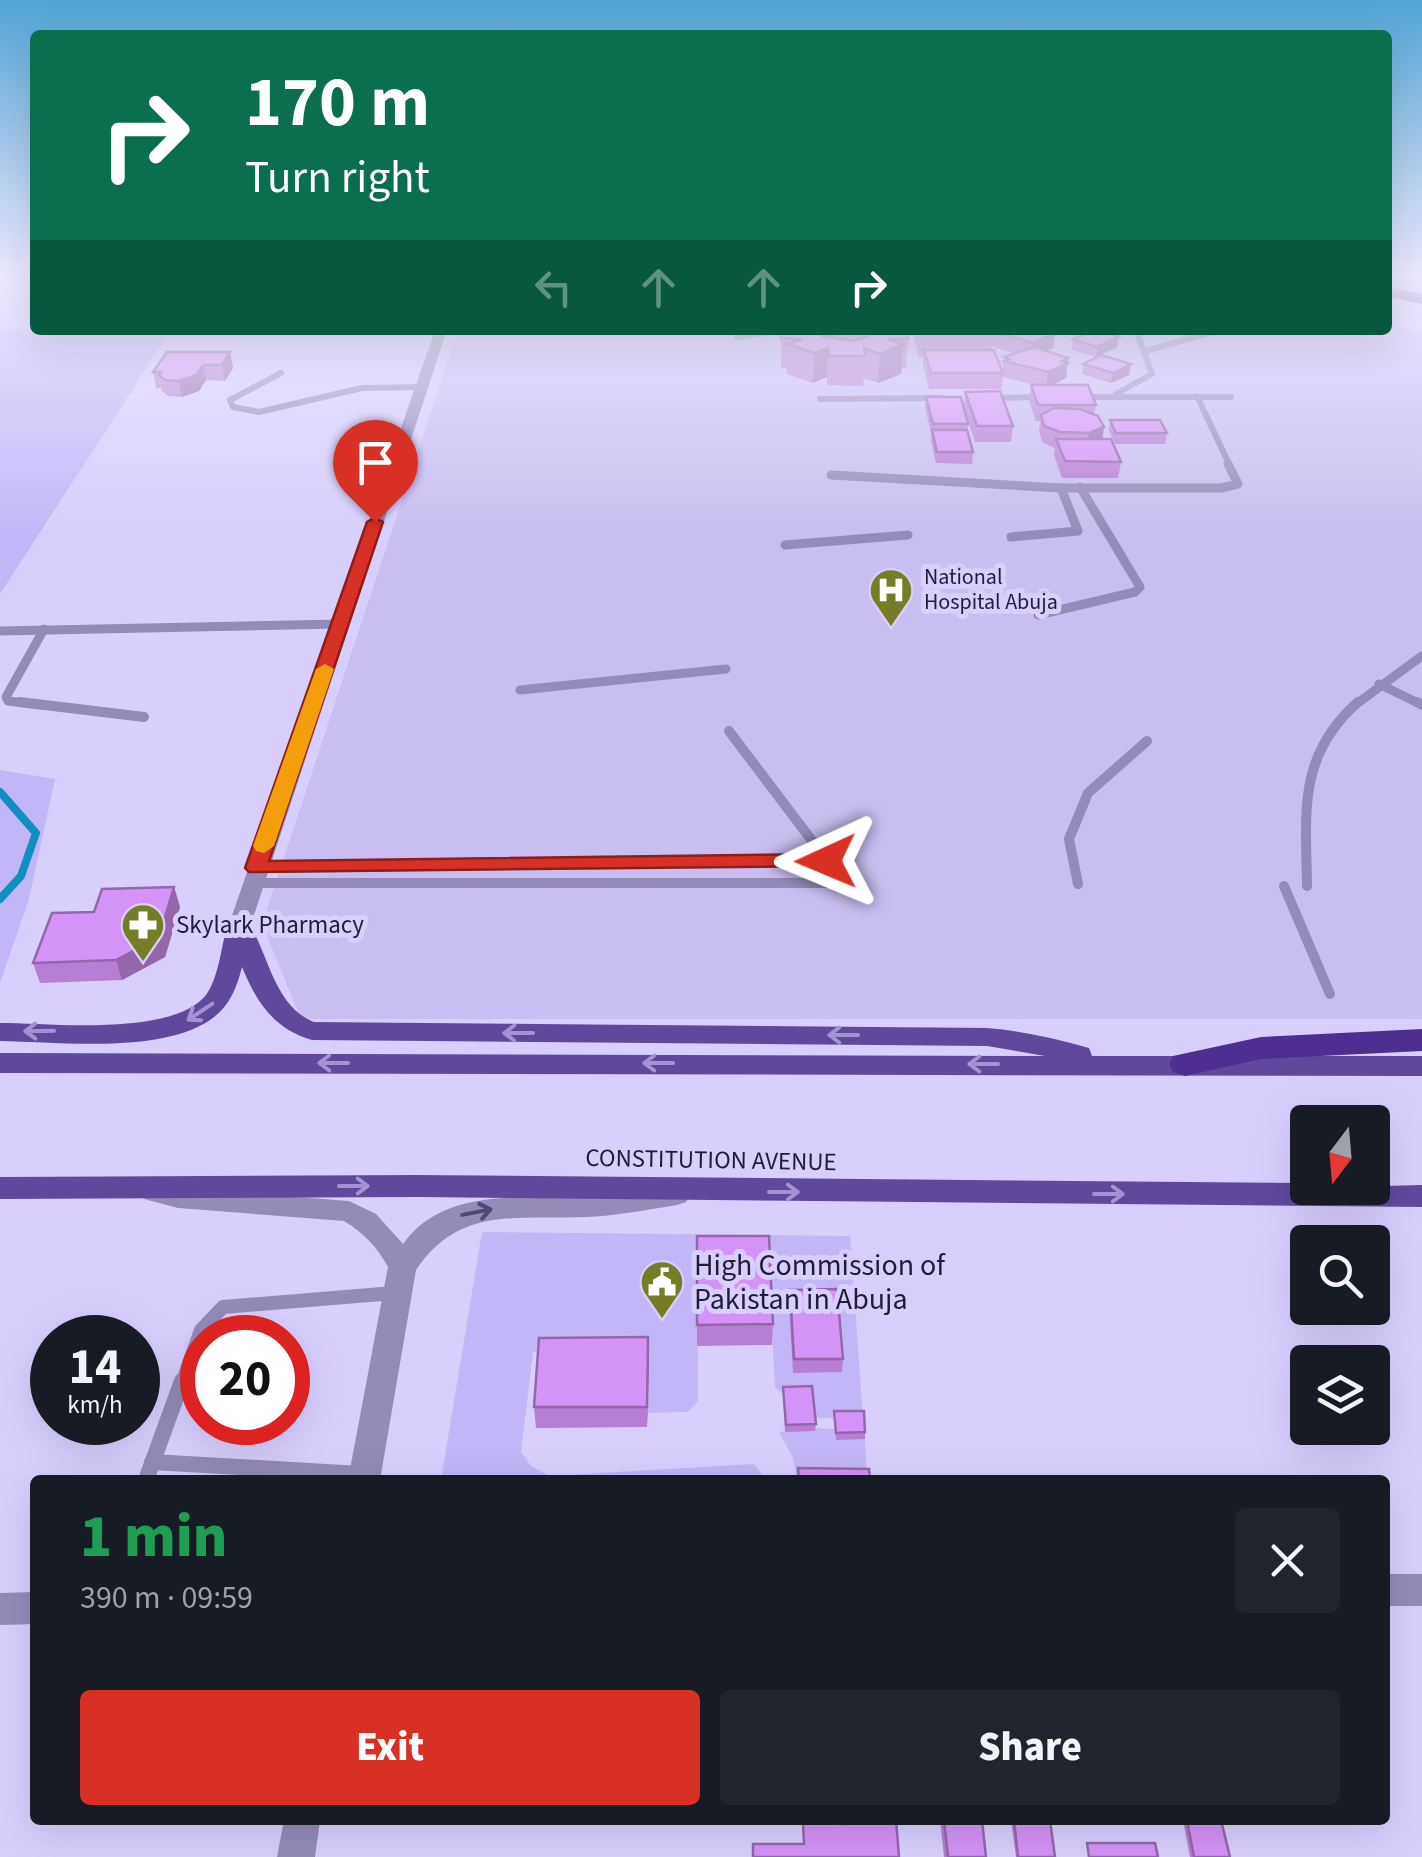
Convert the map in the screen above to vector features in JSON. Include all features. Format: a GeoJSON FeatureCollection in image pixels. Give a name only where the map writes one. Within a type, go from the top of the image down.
{"type":"FeatureCollection","features":[{"type":"Feature","properties":{"kind":"highway"},"geometry":{"type":"LineString","coordinates":[[1185,1064],[1261,1048],[1422,1040]]}},
{"type":"Feature","properties":{"kind":"main road"},"geometry":{"type":"LineString","coordinates":[[0,1032],[165,1027],[189,1021],[207,1010],[219,994],[238,927]]}},
{"type":"Feature","properties":{"kind":"main road"},"geometry":{"type":"LineString","coordinates":[[238,927],[278,1012],[290,1023],[312,1031],[986,1037],[1025,1041],[1112,1064]]}},
{"type":"Feature","properties":{"kind":"main road"},"geometry":{"type":"LineString","coordinates":[[0,1063],[1422,1066]]}},
{"type":"Feature","properties":{"kind":"main road","name":"CONSTITUTION AVENUE"},"geometry":{"type":"LineString","coordinates":[[6,1188],[417,1186],[1422,1196]]}},
{"type":"Feature","properties":{"kind":"street"},"geometry":{"type":"LineString","coordinates":[[238,927],[431,362]]}},
{"type":"Feature","properties":{"kind":"street"},"geometry":{"type":"LineString","coordinates":[[130,1188],[178,1198],[349,1212],[374,1224],[390,1243],[400,1280]]}},
{"type":"Feature","properties":{"kind":"street"},"geometry":{"type":"LineString","coordinates":[[364,1475],[400,1280],[416,1242],[444,1221],[469,1212],[586,1207],[710,1191]]}},
{"type":"Feature","properties":{"kind":"street"},"geometry":{"type":"LineString","coordinates":[[1390,1590],[1422,1590]]}},
{"type":"Feature","properties":{"kind":"street"},"geometry":{"type":"LineString","coordinates":[[0,1609],[30,1608]]}},
{"type":"Feature","properties":{"kind":"street"},"geometry":{"type":"LineString","coordinates":[[296,1857],[301,1825]]}},
{"type":"Feature","properties":{"kind":"lane"},"geometry":{"type":"LineString","coordinates":[[1112,396],[1152,374],[1149,362]]}},
{"type":"Feature","properties":{"kind":"lane"},"geometry":{"type":"LineString","coordinates":[[281,373],[230,400],[233,407],[259,412],[362,388],[422,387]]}},
{"type":"Feature","properties":{"kind":"lane"},"geometry":{"type":"LineString","coordinates":[[831,476],[1062,488],[1238,484],[1197,396]]}},
{"type":"Feature","properties":{"kind":"lane"},"geometry":{"type":"LineString","coordinates":[[1064,397],[1231,396]]}},
{"type":"Feature","properties":{"kind":"lane"},"geometry":{"type":"LineString","coordinates":[[974,398],[1048,397]]}},
{"type":"Feature","properties":{"kind":"lane"},"geometry":{"type":"LineString","coordinates":[[820,400],[955,398]]}},
{"type":"Feature","properties":{"kind":"lane"},"geometry":{"type":"LineString","coordinates":[[1012,537],[1078,531],[1062,488]]}},
{"type":"Feature","properties":{"kind":"lane"},"geometry":{"type":"LineString","coordinates":[[1038,615],[1135,592],[1140,587],[1080,488]]}},
{"type":"Feature","properties":{"kind":"lane"},"geometry":{"type":"LineString","coordinates":[[786,546],[908,535]]}},
{"type":"Feature","properties":{"kind":"lane"},"geometry":{"type":"LineString","coordinates":[[0,631],[340,624]]}},
{"type":"Feature","properties":{"kind":"lane"},"geometry":{"type":"LineString","coordinates":[[44,629],[6,697],[8,702],[144,716]]}},
{"type":"Feature","properties":{"kind":"lane"},"geometry":{"type":"LineString","coordinates":[[1307,886],[1308,786],[1315,754],[1333,725],[1380,684],[1422,656]]}},
{"type":"Feature","properties":{"kind":"lane"},"geometry":{"type":"LineString","coordinates":[[520,690],[726,669]]}},
{"type":"Feature","properties":{"kind":"lane"},"geometry":{"type":"LineString","coordinates":[[1380,684],[1422,706]]}},
{"type":"Feature","properties":{"kind":"lane"},"geometry":{"type":"LineString","coordinates":[[254,875],[844,883],[728,730]]}},
{"type":"Feature","properties":{"kind":"lane"},"geometry":{"type":"LineString","coordinates":[[1078,884],[1069,839],[1088,793],[1147,741]]}},
{"type":"Feature","properties":{"kind":"lane"},"geometry":{"type":"LineString","coordinates":[[254,875],[826,861]]}},
{"type":"Feature","properties":{"kind":"lane"},"geometry":{"type":"LineString","coordinates":[[1284,886],[1330,994]]}},
{"type":"Feature","properties":{"kind":"lane"},"geometry":{"type":"LineString","coordinates":[[148,1475],[201,1330],[210,1316],[223,1307],[400,1280]]}},
{"type":"Feature","properties":{"kind":"lane"},"geometry":{"type":"LineString","coordinates":[[152,1462],[336,1475]]}},
{"type":"Feature","properties":{"kind":"shaded area"},"geometry":{"type":"Polygon","coordinates":[[[0,362],[150,362],[0,594],[0,362]]]}},
{"type":"Feature","properties":{"kind":"shaded area","name":"National Hospital Abuja"},"geometry":{"type":"Polygon","coordinates":[[[448,362],[1422,362],[1422,1019],[301,1019],[262,924],[448,362]]]}},
{"type":"Feature","properties":{"kind":"shaded area"},"geometry":{"type":"Polygon","coordinates":[[[0,770],[55,779],[29,899],[0,983],[0,770]]]}},
{"type":"Feature","properties":{"kind":"shaded area"},"geometry":{"type":"Polygon","coordinates":[[[482,1232],[850,1236],[863,1418],[814,1418],[811,1394],[783,1394],[775,1387],[768,1258],[697,1258],[698,1401],[688,1412],[648,1413],[649,1351],[533,1352],[521,1452],[531,1466],[548,1475],[442,1475],[482,1232]]]}},
{"type":"Feature","properties":{"kind":"shaded area"},"geometry":{"type":"Polygon","coordinates":[[[835,1429],[865,1439],[867,1475],[796,1475],[793,1458],[779,1432],[835,1429]]]}},
{"type":"Feature","properties":{"kind":"shaded area"},"geometry":{"type":"Polygon","coordinates":[[[754,1464],[762,1475],[567,1475],[754,1464]]]}},
{"type":"Feature","properties":{"kind":"building"},"geometry":{"type":"Polygon","coordinates":[[[160,362],[224,362],[203,365],[196,375],[179,381],[165,380],[159,375],[161,372],[153,372],[160,362]]]}},
{"type":"Feature","properties":{"kind":"building"},"geometry":{"type":"Polygon","coordinates":[[[928,362],[999,362],[1003,373],[931,373],[928,362]]]}},
{"type":"Feature","properties":{"kind":"building"},"geometry":{"type":"Polygon","coordinates":[[[1007,362],[1068,363],[1048,372],[1007,362]]]}},
{"type":"Feature","properties":{"kind":"building"},"geometry":{"type":"Polygon","coordinates":[[[1123,362],[1131,364],[1113,373],[1083,364],[1123,362]]]}},
{"type":"Feature","properties":{"kind":"building"},"geometry":{"type":"Polygon","coordinates":[[[1031,385],[1088,385],[1096,405],[1038,405],[1031,385]]]}},
{"type":"Feature","properties":{"kind":"building"},"geometry":{"type":"Polygon","coordinates":[[[1000,391],[1013,426],[977,426],[965,392],[1000,391]]]}},
{"type":"Feature","properties":{"kind":"building"},"geometry":{"type":"Polygon","coordinates":[[[926,397],[961,397],[968,424],[933,424],[926,397]]]}},
{"type":"Feature","properties":{"kind":"building"},"geometry":{"type":"Polygon","coordinates":[[[1054,408],[1080,409],[1098,416],[1104,427],[1089,433],[1060,432],[1044,426],[1041,415],[1054,408]]]}},
{"type":"Feature","properties":{"kind":"building"},"geometry":{"type":"Polygon","coordinates":[[[1110,420],[1160,420],[1167,433],[1116,433],[1110,420]]]}},
{"type":"Feature","properties":{"kind":"building"},"geometry":{"type":"Polygon","coordinates":[[[932,430],[967,430],[973,452],[937,452],[932,430]]]}},
{"type":"Feature","properties":{"kind":"building"},"geometry":{"type":"Polygon","coordinates":[[[1056,439],[1111,439],[1121,462],[1065,461],[1056,439]]]}},
{"type":"Feature","properties":{"kind":"building"},"geometry":{"type":"Polygon","coordinates":[[[174,887],[159,937],[116,960],[33,963],[52,913],[94,912],[102,889],[174,887]]]}},
{"type":"Feature","properties":{"kind":"building"},"geometry":{"type":"Polygon","coordinates":[[[697,1236],[769,1236],[773,1324],[697,1325],[697,1236]]]}},
{"type":"Feature","properties":{"kind":"building"},"geometry":{"type":"Polygon","coordinates":[[[837,1289],[843,1359],[794,1359],[790,1290],[837,1289]]]}},
{"type":"Feature","properties":{"kind":"building"},"geometry":{"type":"Polygon","coordinates":[[[648,1337],[647,1407],[534,1407],[539,1338],[648,1337]]]}},
{"type":"Feature","properties":{"kind":"building"},"geometry":{"type":"Polygon","coordinates":[[[812,1386],[816,1424],[786,1425],[783,1387],[812,1386]]]}},
{"type":"Feature","properties":{"kind":"building"},"geometry":{"type":"Polygon","coordinates":[[[834,1411],[864,1411],[865,1432],[836,1433],[834,1411]]]}},
{"type":"Feature","properties":{"kind":"building"},"geometry":{"type":"Polygon","coordinates":[[[798,1468],[869,1469],[870,1475],[799,1475],[798,1468]]]}},
{"type":"Feature","properties":{"kind":"building"},"geometry":{"type":"Polygon","coordinates":[[[803,1825],[896,1825],[899,1857],[753,1857],[753,1844],[804,1844],[803,1825]]]}},
{"type":"Feature","properties":{"kind":"building"},"geometry":{"type":"Polygon","coordinates":[[[945,1825],[983,1825],[986,1857],[948,1857],[945,1825]]]}},
{"type":"Feature","properties":{"kind":"building"},"geometry":{"type":"Polygon","coordinates":[[[1015,1825],[1051,1825],[1055,1857],[1018,1857],[1015,1825]]]}},
{"type":"Feature","properties":{"kind":"building"},"geometry":{"type":"Polygon","coordinates":[[[1188,1825],[1222,1825],[1230,1857],[1194,1857],[1188,1825]]]}},
{"type":"Feature","properties":{"kind":"building"},"geometry":{"type":"Polygon","coordinates":[[[1087,1843],[1155,1843],[1158,1857],[1089,1857],[1087,1843]]]}},
{"type":"Feature","properties":{"kind":"waterway"},"geometry":{"type":"LineString","coordinates":[[0,792],[36,833],[21,876],[0,899]]}},
{"type":"Feature","properties":{"kind":"slow traffic"},"geometry":{"type":"LineString","coordinates":[[264,846],[325,669]]}},
{"type":"Feature","properties":{"kind":"place","name":"National Hospital Abuja"},"geometry":{"type":"Point","coordinates":[891,628]}},
{"type":"Feature","properties":{"kind":"place","name":"Skylark Pharmacy"},"geometry":{"type":"Point","coordinates":[143,963]}},
{"type":"Feature","properties":{"kind":"place","name":"High Commission of Pakistan in Abuja"},"geometry":{"type":"Point","coordinates":[662,1320]}},
{"type":"Feature","properties":{"kind":"route"},"geometry":{"type":"LineString","coordinates":[[375,522],[256,868],[826,861]]}}]}
